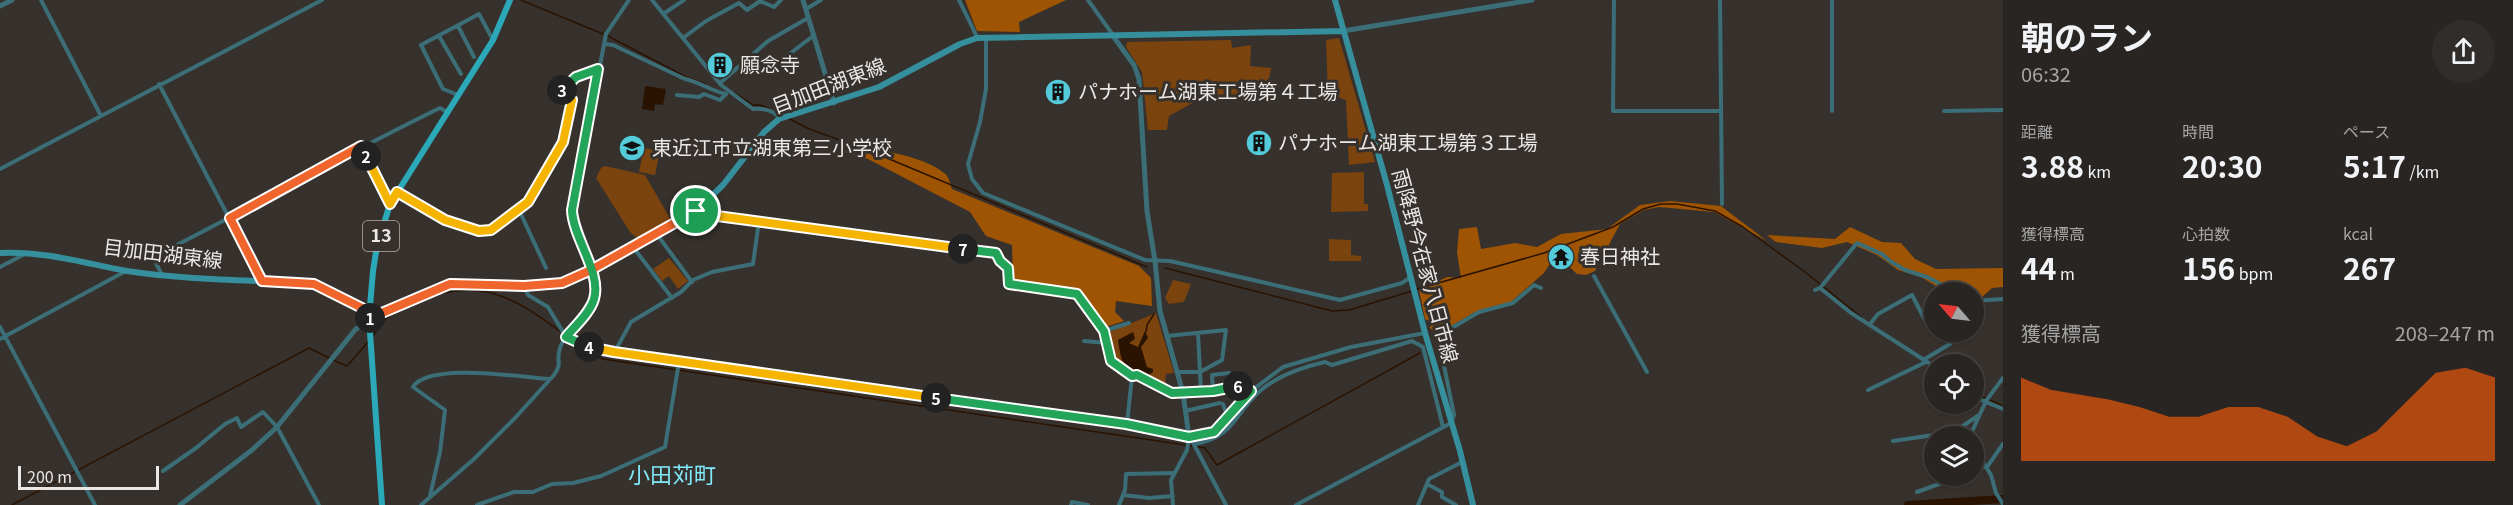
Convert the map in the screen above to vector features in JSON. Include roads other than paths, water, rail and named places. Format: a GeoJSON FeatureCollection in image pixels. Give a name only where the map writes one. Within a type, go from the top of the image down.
{"type":"FeatureCollection","features":[{"type":"Feature","properties":{"kind":"main road","name":"13"},"geometry":{"type":"LineString","coordinates":[[382,505],[369,318],[377,246],[390,204],[493,40],[510,0]]}},
{"type":"Feature","properties":{"kind":"main road","name":"雨降野今在家八日市線"},"geometry":{"type":"LineString","coordinates":[[1335,0],[1473,505]]}},
{"type":"Feature","properties":{"kind":"main road","name":"目加田湖東線"},"geometry":{"type":"LineString","coordinates":[[0,253],[28,252],[66,257],[162,275],[306,282],[320,286],[366,310],[369,318],[450,284],[524,286],[562,283],[591,270],[696,211],[723,184],[764,132],[779,119],[879,87],[960,44],[977,38],[1343,30]]}},
{"type":"Feature","properties":{"kind":"street"},"geometry":{"type":"LineString","coordinates":[[0,6],[12,0]]}},
{"type":"Feature","properties":{"kind":"street"},"geometry":{"type":"LineString","coordinates":[[41,0],[101,116]]}},
{"type":"Feature","properties":{"kind":"street"},"geometry":{"type":"LineString","coordinates":[[0,169],[322,0]]}},
{"type":"Feature","properties":{"kind":"street"},"geometry":{"type":"LineString","coordinates":[[421,505],[515,418],[550,379],[560,367],[559,352],[566,337],[594,299],[591,270],[574,230],[572,210],[606,33],[629,0]]}},
{"type":"Feature","properties":{"kind":"street"},"geometry":{"type":"LineString","coordinates":[[652,0],[721,84],[753,109],[762,108],[776,114],[779,119]]}},
{"type":"Feature","properties":{"kind":"street"},"geometry":{"type":"LineString","coordinates":[[663,14],[684,0]]}},
{"type":"Feature","properties":{"kind":"street"},"geometry":{"type":"LineString","coordinates":[[683,38],[706,21],[739,3],[747,10],[760,1],[774,7],[781,0]]}},
{"type":"Feature","properties":{"kind":"street"},"geometry":{"type":"LineString","coordinates":[[803,0],[834,103]]}},
{"type":"Feature","properties":{"kind":"street"},"geometry":{"type":"LineString","coordinates":[[806,9],[821,0]]}},
{"type":"Feature","properties":{"kind":"street"},"geometry":{"type":"LineString","coordinates":[[959,0],[977,38]]}},
{"type":"Feature","properties":{"kind":"street"},"geometry":{"type":"LineString","coordinates":[[1088,0],[1134,65],[1139,79],[1147,211],[1160,311],[1183,393],[1189,437],[1187,450],[1171,480],[1173,505]]}},
{"type":"Feature","properties":{"kind":"street"},"geometry":{"type":"LineString","coordinates":[[1343,30],[1532,0]]}},
{"type":"Feature","properties":{"kind":"street"},"geometry":{"type":"LineString","coordinates":[[1614,0],[1613,111],[1721,111]]}},
{"type":"Feature","properties":{"kind":"street"},"geometry":{"type":"LineString","coordinates":[[1720,0],[1722,204]]}},
{"type":"Feature","properties":{"kind":"street"},"geometry":{"type":"LineString","coordinates":[[1832,0],[1832,111]]}},
{"type":"Feature","properties":{"kind":"street"},"geometry":{"type":"LineString","coordinates":[[458,94],[443,89],[421,45],[479,14],[493,40]]}},
{"type":"Feature","properties":{"kind":"street"},"geometry":{"type":"LineString","coordinates":[[721,84],[768,41],[808,18]]}},
{"type":"Feature","properties":{"kind":"street"},"geometry":{"type":"LineString","coordinates":[[458,26],[474,57]]}},
{"type":"Feature","properties":{"kind":"street"},"geometry":{"type":"LineString","coordinates":[[439,36],[461,74]]}},
{"type":"Feature","properties":{"kind":"street"},"geometry":{"type":"LineString","coordinates":[[783,59],[814,36]]}},
{"type":"Feature","properties":{"kind":"street"},"geometry":{"type":"LineString","coordinates":[[986,38],[986,89],[980,122],[968,164],[972,179],[983,193],[1145,260],[1170,261],[1340,300],[1402,283],[1412,276]]}},
{"type":"Feature","properties":{"kind":"street"},"geometry":{"type":"LineString","coordinates":[[604,44],[613,45],[685,79],[696,81],[714,92],[726,94]]}},
{"type":"Feature","properties":{"kind":"street"},"geometry":{"type":"LineString","coordinates":[[397,192],[445,220],[479,231],[491,230],[528,202],[563,142],[572,100],[557,94],[576,77],[598,69]]}},
{"type":"Feature","properties":{"kind":"street"},"geometry":{"type":"LineString","coordinates":[[159,84],[262,281]]}},
{"type":"Feature","properties":{"kind":"street"},"geometry":{"type":"LineString","coordinates":[[721,84],[726,94]]}},
{"type":"Feature","properties":{"kind":"street"},"geometry":{"type":"LineString","coordinates":[[677,95],[699,97],[704,94],[720,100],[726,94]]}},
{"type":"Feature","properties":{"kind":"street"},"geometry":{"type":"LineString","coordinates":[[162,275],[153,257],[230,218],[361,146],[440,108],[447,112]]}},
{"type":"Feature","properties":{"kind":"street"},"geometry":{"type":"LineString","coordinates":[[1944,111],[2003,110]]}},
{"type":"Feature","properties":{"kind":"street"},"geometry":{"type":"LineString","coordinates":[[361,146],[390,204]]}},
{"type":"Feature","properties":{"kind":"street"},"geometry":{"type":"LineString","coordinates":[[519,210],[546,268]]}},
{"type":"Feature","properties":{"kind":"street"},"geometry":{"type":"LineString","coordinates":[[696,211],[702,214],[996,253],[1000,261],[1008,268],[1009,284],[1077,294],[1104,331],[1111,361],[1132,376],[1137,375],[1163,389],[1183,393],[1213,391],[1241,385],[1251,391]]}},
{"type":"Feature","properties":{"kind":"street"},"geometry":{"type":"LineString","coordinates":[[614,352],[631,322],[672,298],[692,282],[712,272],[753,264],[759,221]]}},
{"type":"Feature","properties":{"kind":"street"},"geometry":{"type":"LineString","coordinates":[[656,233],[692,282]]}},
{"type":"Feature","properties":{"kind":"street"},"geometry":{"type":"LineString","coordinates":[[1868,390],[1924,361],[1817,289],[1857,243],[1882,254],[1905,270],[1937,282]]}},
{"type":"Feature","properties":{"kind":"street"},"geometry":{"type":"LineString","coordinates":[[632,246],[672,298]]}},
{"type":"Feature","properties":{"kind":"street"},"geometry":{"type":"LineString","coordinates":[[0,267],[28,252]]}},
{"type":"Feature","properties":{"kind":"street"},"geometry":{"type":"LineString","coordinates":[[0,339],[127,270]]}},
{"type":"Feature","properties":{"kind":"street"},"geometry":{"type":"LineString","coordinates":[[1594,276],[1647,372]]}},
{"type":"Feature","properties":{"kind":"street"},"geometry":{"type":"LineString","coordinates":[[1296,505],[1451,423],[1454,415],[1438,336],[1479,312],[1513,303],[1534,285],[1541,288]]}},
{"type":"Feature","properties":{"kind":"street"},"geometry":{"type":"LineString","coordinates":[[524,286],[528,295],[548,307],[566,337],[584,345],[614,352],[1126,424],[1189,437],[1214,432],[1251,391],[1273,373],[1290,364],[1351,347],[1425,333]]}},
{"type":"Feature","properties":{"kind":"street"},"geometry":{"type":"LineString","coordinates":[[1870,324],[1878,314],[1912,295],[1924,318]]}},
{"type":"Feature","properties":{"kind":"street"},"geometry":{"type":"LineString","coordinates":[[1984,300],[2003,299]]}},
{"type":"Feature","properties":{"kind":"street"},"geometry":{"type":"LineString","coordinates":[[180,505],[252,450],[277,427],[355,330],[369,318]]}},
{"type":"Feature","properties":{"kind":"street"},"geometry":{"type":"LineString","coordinates":[[1104,331],[1129,323]]}},
{"type":"Feature","properties":{"kind":"street"},"geometry":{"type":"LineString","coordinates":[[0,327],[95,505]]}},
{"type":"Feature","properties":{"kind":"street"},"geometry":{"type":"LineString","coordinates":[[1167,336],[1226,330],[1222,360],[1200,372],[1177,372]]}},
{"type":"Feature","properties":{"kind":"street"},"geometry":{"type":"LineString","coordinates":[[1198,333],[1201,392]]}},
{"type":"Feature","properties":{"kind":"street"},"geometry":{"type":"LineString","coordinates":[[1084,341],[1108,343]]}},
{"type":"Feature","properties":{"kind":"street"},"geometry":{"type":"LineString","coordinates":[[1195,444],[1220,437],[1261,390],[1298,369],[1325,362],[1332,365],[1412,341],[1423,347],[1443,426]]}},
{"type":"Feature","properties":{"kind":"street"},"geometry":{"type":"LineString","coordinates":[[1935,354],[1950,344],[1948,342]]}},
{"type":"Feature","properties":{"kind":"street"},"geometry":{"type":"LineString","coordinates":[[477,505],[514,492],[533,492],[552,484],[573,483],[601,476],[665,447],[679,362]]}},
{"type":"Feature","properties":{"kind":"street"},"geometry":{"type":"LineString","coordinates":[[430,497],[440,452],[445,410],[413,387],[416,382],[429,375],[455,373],[550,379]]}},
{"type":"Feature","properties":{"kind":"street"},"geometry":{"type":"LineString","coordinates":[[1213,391],[1212,375],[1229,374]]}},
{"type":"Feature","properties":{"kind":"street"},"geometry":{"type":"LineString","coordinates":[[1126,424],[1132,376]]}},
{"type":"Feature","properties":{"kind":"street"},"geometry":{"type":"LineString","coordinates":[[1974,426],[1986,401],[2003,378]]}},
{"type":"Feature","properties":{"kind":"street"},"geometry":{"type":"LineString","coordinates":[[1986,401],[2003,409]]}},
{"type":"Feature","properties":{"kind":"street"},"geometry":{"type":"LineString","coordinates":[[1185,411],[1222,404],[1228,417]]}},
{"type":"Feature","properties":{"kind":"street"},"geometry":{"type":"LineString","coordinates":[[163,471],[225,424],[237,418],[241,427],[263,412],[277,427],[319,505]]}},
{"type":"Feature","properties":{"kind":"street"},"geometry":{"type":"LineString","coordinates":[[1893,441],[1954,432],[1978,415]]}},
{"type":"Feature","properties":{"kind":"street"},"geometry":{"type":"LineString","coordinates":[[1189,437],[1195,444],[1226,505]]}},
{"type":"Feature","properties":{"kind":"street"},"geometry":{"type":"LineString","coordinates":[[1986,467],[2003,444]]}},
{"type":"Feature","properties":{"kind":"street"},"geometry":{"type":"LineString","coordinates":[[1418,505],[1429,479],[1462,462]]}},
{"type":"Feature","properties":{"kind":"street"},"geometry":{"type":"LineString","coordinates":[[1984,464],[2003,504]]}},
{"type":"Feature","properties":{"kind":"street"},"geometry":{"type":"LineString","coordinates":[[1119,505],[1126,474],[1173,473]]}},
{"type":"Feature","properties":{"kind":"street"},"geometry":{"type":"LineString","coordinates":[[1427,484],[1442,492],[1442,497],[1456,505]]}},
{"type":"Feature","properties":{"kind":"street"},"geometry":{"type":"LineString","coordinates":[[1917,492],[1934,486]]}},
{"type":"Feature","properties":{"kind":"street"},"geometry":{"type":"LineString","coordinates":[[1123,495],[1149,498],[1173,496]]}},
{"type":"Feature","properties":{"kind":"street"},"geometry":{"type":"LineString","coordinates":[[1148,505],[1149,498]]}},
{"type":"Feature","properties":{"kind":"street"},"geometry":{"type":"LineString","coordinates":[[1071,505],[1072,502],[1088,505]]}},
{"type":"Feature","properties":{"kind":"waterway"},"geometry":{"type":"LineString","coordinates":[[521,0],[603,34]]}},
{"type":"Feature","properties":{"kind":"waterway"},"geometry":{"type":"LineString","coordinates":[[608,36],[686,77],[705,84]]}},
{"type":"Feature","properties":{"kind":"waterway"},"geometry":{"type":"LineString","coordinates":[[735,93],[753,105],[770,109]]}},
{"type":"Feature","properties":{"kind":"waterway"},"geometry":{"type":"LineString","coordinates":[[775,111],[784,116]]}},
{"type":"Feature","properties":{"kind":"waterway"},"geometry":{"type":"LineString","coordinates":[[788,118],[807,128],[875,153],[1147,267]]}},
{"type":"Feature","properties":{"kind":"waterway"},"geometry":{"type":"LineString","coordinates":[[1417,289],[1544,253],[1613,227],[1643,209],[1661,204],[1677,204],[1715,211],[1743,227],[1805,272],[1861,317]]}},
{"type":"Feature","properties":{"kind":"waterway"},"geometry":{"type":"LineString","coordinates":[[1165,268],[1332,311],[1349,310],[1412,291]]}},
{"type":"Feature","properties":{"kind":"waterway"},"geometry":{"type":"LineString","coordinates":[[373,336],[391,315],[420,301],[460,290],[495,294],[511,300],[561,332]]}},
{"type":"Feature","properties":{"kind":"waterway"},"geometry":{"type":"LineString","coordinates":[[1146,332],[1147,325],[1154,314]]}},
{"type":"Feature","properties":{"kind":"waterway"},"geometry":{"type":"LineString","coordinates":[[566,338],[578,350],[603,359],[1192,446]]}},
{"type":"Feature","properties":{"kind":"waterway"},"geometry":{"type":"LineString","coordinates":[[333,360],[347,366],[368,342]]}},
{"type":"Feature","properties":{"kind":"waterway"},"geometry":{"type":"LineString","coordinates":[[12,505],[309,348],[329,358]]}},
{"type":"Feature","properties":{"kind":"waterway"},"geometry":{"type":"LineString","coordinates":[[1197,447],[1205,448],[1217,465],[1420,353]]}},
{"type":"Feature","properties":{"kind":"waterway"},"geometry":{"type":"LineString","coordinates":[[1990,400],[2003,406]]}},
{"type":"Feature","properties":{"kind":"waterway"},"geometry":{"type":"LineString","coordinates":[[1908,505],[2003,499]]}},
{"type":"Feature","properties":{"kind":"place","name":"願念寺"},"geometry":{"type":"Point","coordinates":[720,65]}},
{"type":"Feature","properties":{"kind":"place","name":"パナホーム湖東工場第４工場"},"geometry":{"type":"Point","coordinates":[1058,92]}},
{"type":"Feature","properties":{"kind":"place","name":"パナホーム湖東工場第３工場"},"geometry":{"type":"Point","coordinates":[1259,143]}},
{"type":"Feature","properties":{"kind":"place","name":"東近江市立湖東第三小学校"},"geometry":{"type":"Point","coordinates":[632,148]}},
{"type":"Feature","properties":{"kind":"place","name":"春日神社"},"geometry":{"type":"Point","coordinates":[1561,257]}},
{"type":"Feature","properties":{"kind":"district","name":"小田苅町"},"geometry":{"type":"Point","coordinates":[672,475]}}]}
